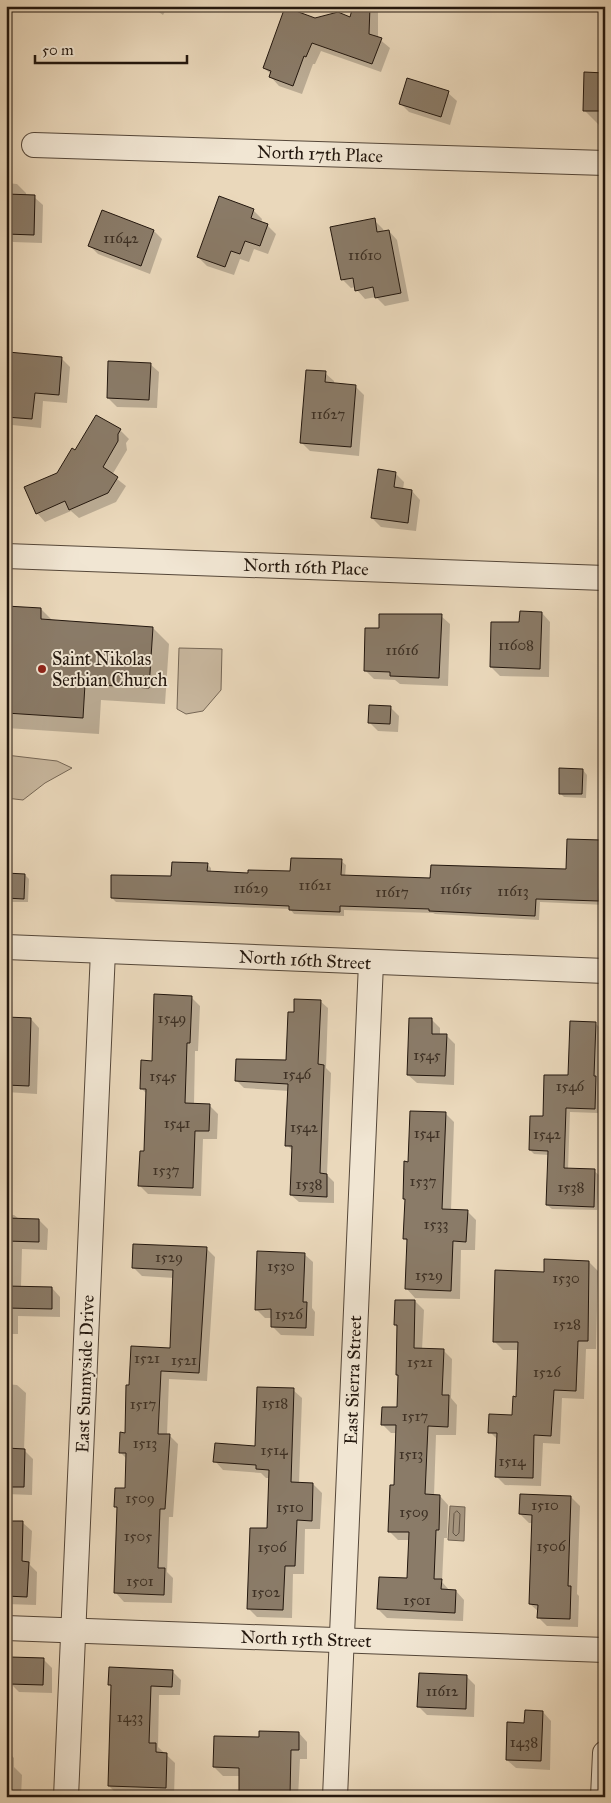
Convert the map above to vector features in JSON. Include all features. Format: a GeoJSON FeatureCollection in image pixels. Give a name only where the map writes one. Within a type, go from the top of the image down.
{"type":"FeatureCollection","features":[{"type":"Feature","properties":{"kind":"street","name":"North 17th Place"},"geometry":{"type":"LineString","coordinates":[[34,145],[605,163]]}},
{"type":"Feature","properties":{"kind":"street","name":"North 16th Place"},"geometry":{"type":"LineString","coordinates":[[6,556],[605,578]]}},
{"type":"Feature","properties":{"kind":"street","name":"North 16th Street"},"geometry":{"type":"LineString","coordinates":[[6,947],[605,971]]}},
{"type":"Feature","properties":{"kind":"street","name":"East Sunnyside Drive"},"geometry":{"type":"LineString","coordinates":[[66,1797],[103,951]]}},
{"type":"Feature","properties":{"kind":"street","name":"East Sierra Street"},"geometry":{"type":"LineString","coordinates":[[335,1797],[371,963]]}},
{"type":"Feature","properties":{"kind":"street","name":"North 15th Street"},"geometry":{"type":"LineString","coordinates":[[6,1628],[605,1650]]}},
{"type":"Feature","properties":{"kind":"street"},"geometry":{"type":"LineString","coordinates":[[603,1797],[605,1752]]}},
{"type":"Feature","properties":{"kind":"shaded area"},"geometry":{"type":"Polygon","coordinates":[[[179,648],[222,649],[221,690],[203,711],[186,714],[177,709],[179,648]]]}},
{"type":"Feature","properties":{"kind":"shaded area"},"geometry":{"type":"Polygon","coordinates":[[[6,755],[57,761],[72,768],[45,783],[23,800],[6,798],[6,755]]]}},
{"type":"Feature","properties":{"kind":"water"},"geometry":{"type":"Polygon","coordinates":[[[450,1506],[465,1507],[464,1541],[448,1540],[450,1506]]]}},
{"type":"Feature","properties":{"kind":"building"},"geometry":{"type":"Polygon","coordinates":[[[353,6],[370,6],[369,34],[382,38],[372,64],[312,43],[306,57],[304,56],[293,86],[269,77],[271,71],[263,68],[285,7],[315,18],[338,12],[350,17],[353,6]]]}},
{"type":"Feature","properties":{"kind":"building"},"geometry":{"type":"Polygon","coordinates":[[[584,72],[605,73],[605,111],[583,111],[584,72]]]}},
{"type":"Feature","properties":{"kind":"building"},"geometry":{"type":"Polygon","coordinates":[[[407,78],[449,91],[441,117],[399,104],[407,78]]]}},
{"type":"Feature","properties":{"kind":"building"},"geometry":{"type":"Polygon","coordinates":[[[6,194],[35,195],[34,235],[6,234],[6,194]]]}},
{"type":"Feature","properties":{"kind":"building"},"geometry":{"type":"Polygon","coordinates":[[[219,196],[254,209],[251,218],[268,224],[260,246],[245,241],[240,254],[231,251],[225,267],[197,257],[219,196]]]}},
{"type":"Feature","properties":{"kind":"building"},"geometry":{"type":"Polygon","coordinates":[[[102,210],[154,230],[141,266],[88,246],[102,210]]]}},
{"type":"Feature","properties":{"kind":"building"},"geometry":{"type":"Polygon","coordinates":[[[375,218],[377,232],[389,230],[401,293],[375,298],[373,287],[355,291],[353,278],[341,280],[330,227],[375,218]]]}},
{"type":"Feature","properties":{"kind":"building"},"geometry":{"type":"Polygon","coordinates":[[[8,352],[62,357],[59,395],[35,393],[32,419],[6,417],[8,352]]]}},
{"type":"Feature","properties":{"kind":"building"},"geometry":{"type":"Polygon","coordinates":[[[108,361],[151,363],[149,400],[107,398],[108,361]]]}},
{"type":"Feature","properties":{"kind":"building"},"geometry":{"type":"Polygon","coordinates":[[[306,370],[326,371],[325,382],[356,385],[351,447],[300,443],[306,370]]]}},
{"type":"Feature","properties":{"kind":"building"},"geometry":{"type":"Polygon","coordinates":[[[96,415],[121,429],[118,434],[118,441],[103,467],[118,477],[108,493],[69,510],[65,501],[36,514],[24,487],[57,473],[72,448],[75,450],[96,415]]]}},
{"type":"Feature","properties":{"kind":"building"},"geometry":{"type":"Polygon","coordinates":[[[378,469],[396,472],[394,487],[412,490],[408,523],[371,518],[378,469]]]}},
{"type":"Feature","properties":{"kind":"building"},"geometry":{"type":"Polygon","coordinates":[[[6,606],[41,608],[41,619],[153,627],[149,688],[85,684],[83,718],[6,713],[6,606]]]}},
{"type":"Feature","properties":{"kind":"building"},"geometry":{"type":"Polygon","coordinates":[[[520,611],[542,612],[540,669],[490,667],[491,622],[519,622],[520,611]]]}},
{"type":"Feature","properties":{"kind":"building"},"geometry":{"type":"Polygon","coordinates":[[[379,614],[442,614],[439,678],[390,676],[390,672],[364,671],[365,628],[379,628],[379,614]]]}},
{"type":"Feature","properties":{"kind":"building"},"geometry":{"type":"Polygon","coordinates":[[[369,705],[391,706],[390,724],[368,723],[369,705]]]}},
{"type":"Feature","properties":{"kind":"building"},"geometry":{"type":"Polygon","coordinates":[[[559,768],[583,769],[582,794],[559,794],[559,768]]]}},
{"type":"Feature","properties":{"kind":"building"},"geometry":{"type":"Polygon","coordinates":[[[567,839],[601,840],[599,901],[536,899],[535,916],[429,911],[429,909],[340,906],[340,912],[289,910],[289,906],[111,898],[111,875],[171,876],[172,862],[208,863],[207,871],[248,873],[248,870],[290,871],[291,858],[342,859],[341,875],[430,878],[431,865],[566,869],[567,839]]]}},
{"type":"Feature","properties":{"kind":"building"},"geometry":{"type":"Polygon","coordinates":[[[6,873],[25,874],[24,899],[6,898],[6,873]]]}},
{"type":"Feature","properties":{"kind":"building"},"geometry":{"type":"Polygon","coordinates":[[[154,994],[192,996],[190,1043],[187,1043],[185,1103],[210,1104],[209,1131],[195,1131],[193,1188],[138,1186],[140,1151],[144,1151],[146,1089],[140,1089],[141,1060],[152,1061],[154,994]]]}},
{"type":"Feature","properties":{"kind":"building"},"geometry":{"type":"Polygon","coordinates":[[[294,999],[321,1000],[318,1064],[324,1065],[320,1173],[327,1174],[327,1197],[290,1195],[292,1146],[285,1146],[288,1084],[235,1081],[236,1059],[286,1060],[288,1012],[294,1012],[294,999]]]}},
{"type":"Feature","properties":{"kind":"building"},"geometry":{"type":"Polygon","coordinates":[[[6,1017],[31,1018],[29,1086],[6,1085],[6,1017]]]}},
{"type":"Feature","properties":{"kind":"building"},"geometry":{"type":"Polygon","coordinates":[[[409,1018],[432,1018],[432,1034],[447,1034],[445,1076],[407,1075],[409,1018]]]}},
{"type":"Feature","properties":{"kind":"building"},"geometry":{"type":"Polygon","coordinates":[[[570,1021],[596,1022],[595,1109],[566,1108],[564,1168],[595,1169],[594,1207],[546,1205],[548,1151],[529,1150],[530,1116],[543,1116],[544,1075],[568,1075],[570,1021]]]}},
{"type":"Feature","properties":{"kind":"building"},"geometry":{"type":"Polygon","coordinates":[[[410,1111],[446,1112],[442,1209],[468,1210],[466,1242],[453,1241],[451,1291],[405,1289],[407,1239],[403,1239],[404,1161],[408,1162],[410,1111]]]}},
{"type":"Feature","properties":{"kind":"building"},"geometry":{"type":"Polygon","coordinates":[[[6,1218],[39,1219],[39,1242],[6,1241],[6,1218]]]}},
{"type":"Feature","properties":{"kind":"building"},"geometry":{"type":"Polygon","coordinates":[[[133,1244],[207,1247],[199,1373],[161,1371],[158,1434],[170,1434],[165,1509],[160,1509],[158,1568],[165,1568],[164,1595],[114,1593],[117,1507],[114,1507],[115,1488],[125,1488],[126,1453],[119,1453],[120,1432],[125,1433],[126,1385],[129,1385],[131,1346],[170,1348],[173,1270],[132,1268],[133,1244]]]}},
{"type":"Feature","properties":{"kind":"building"},"geometry":{"type":"Polygon","coordinates":[[[257,1251],[305,1253],[303,1302],[307,1302],[306,1328],[271,1327],[271,1309],[255,1310],[257,1251]]]}},
{"type":"Feature","properties":{"kind":"building"},"geometry":{"type":"Polygon","coordinates":[[[544,1259],[589,1261],[588,1341],[578,1341],[576,1391],[554,1390],[551,1436],[534,1435],[533,1478],[495,1477],[497,1433],[488,1433],[489,1414],[512,1415],[513,1396],[516,1397],[518,1342],[493,1342],[495,1270],[544,1272],[544,1259]]]}},
{"type":"Feature","properties":{"kind":"building"},"geometry":{"type":"Polygon","coordinates":[[[6,1286],[52,1287],[52,1309],[6,1308],[6,1286]]]}},
{"type":"Feature","properties":{"kind":"building"},"geometry":{"type":"Polygon","coordinates":[[[395,1300],[415,1300],[414,1348],[444,1349],[442,1395],[449,1395],[448,1427],[428,1426],[425,1494],[440,1495],[434,1579],[442,1579],[441,1589],[456,1590],[455,1613],[377,1609],[379,1577],[407,1578],[409,1532],[388,1532],[390,1485],[394,1485],[396,1425],[381,1425],[382,1407],[397,1407],[398,1375],[396,1375],[397,1325],[394,1325],[395,1300]]]}},
{"type":"Feature","properties":{"kind":"building"},"geometry":{"type":"Polygon","coordinates":[[[257,1387],[294,1388],[291,1482],[313,1483],[312,1521],[297,1520],[295,1566],[285,1566],[283,1610],[247,1609],[250,1528],[267,1528],[269,1470],[256,1469],[256,1465],[213,1462],[215,1443],[255,1446],[257,1387]]]}},
{"type":"Feature","properties":{"kind":"building"},"geometry":{"type":"Polygon","coordinates":[[[6,1448],[25,1449],[24,1487],[6,1487],[6,1448]]]}},
{"type":"Feature","properties":{"kind":"building"},"geometry":{"type":"Polygon","coordinates":[[[520,1494],[571,1496],[568,1586],[571,1586],[570,1619],[537,1618],[538,1605],[529,1604],[532,1515],[519,1514],[520,1494]]]}},
{"type":"Feature","properties":{"kind":"building"},"geometry":{"type":"Polygon","coordinates":[[[6,1521],[23,1521],[22,1561],[29,1562],[27,1597],[6,1596],[6,1521]]]}},
{"type":"Feature","properties":{"kind":"building"},"geometry":{"type":"Polygon","coordinates":[[[10,1657],[44,1658],[43,1685],[9,1684],[10,1657]]]}},
{"type":"Feature","properties":{"kind":"building"},"geometry":{"type":"Polygon","coordinates":[[[109,1667],[173,1670],[172,1687],[151,1686],[149,1743],[156,1743],[156,1752],[167,1753],[166,1788],[108,1786],[111,1685],[108,1685],[109,1667]]]}},
{"type":"Feature","properties":{"kind":"building"},"geometry":{"type":"Polygon","coordinates":[[[419,1673],[467,1675],[466,1709],[417,1707],[419,1673]]]}},
{"type":"Feature","properties":{"kind":"building"},"geometry":{"type":"Polygon","coordinates":[[[525,1710],[543,1711],[541,1761],[506,1760],[507,1722],[524,1723],[525,1710]]]}},
{"type":"Feature","properties":{"kind":"building"},"geometry":{"type":"Polygon","coordinates":[[[259,1731],[299,1732],[299,1750],[291,1750],[290,1796],[239,1794],[239,1768],[213,1767],[214,1736],[259,1737],[259,1731]]]}},
{"type":"Feature","properties":{"kind":"place","name":"Saint Nikolas Serbian Church"},"geometry":{"type":"Point","coordinates":[42,669]}}]}
